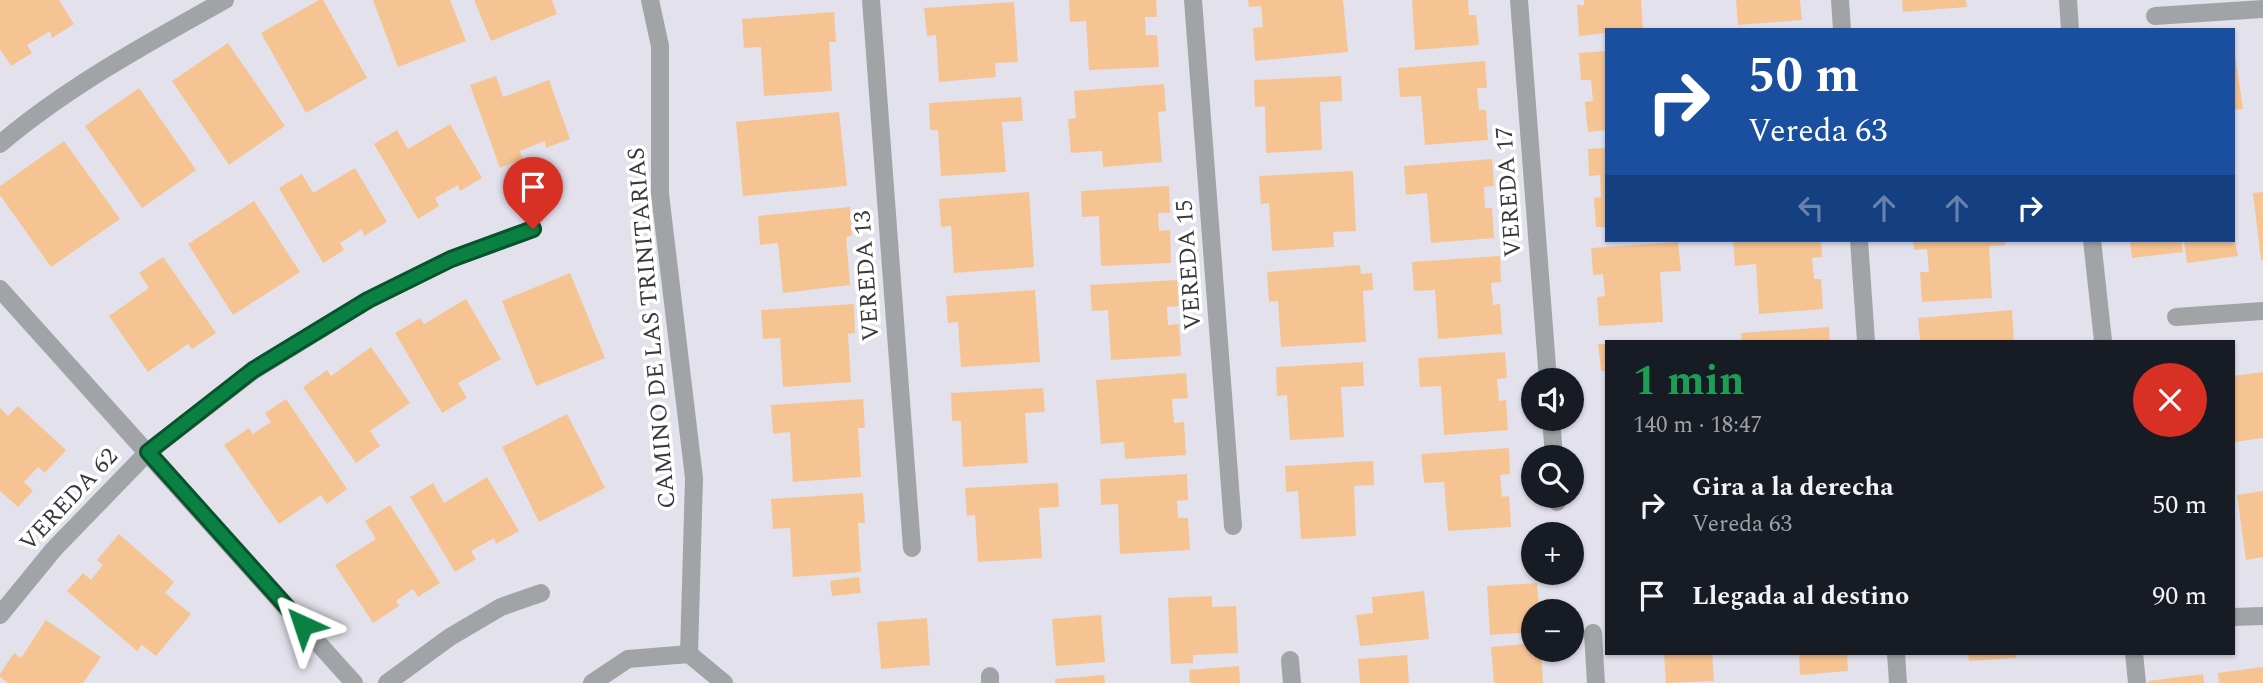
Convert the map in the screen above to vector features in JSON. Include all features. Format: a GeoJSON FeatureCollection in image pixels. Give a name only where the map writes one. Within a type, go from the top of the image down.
{"type":"FeatureCollection","features":[{"type":"Feature","properties":{"kind":"street"},"geometry":{"type":"LineString","coordinates":[[0,145],[35,114],[225,0]]}},
{"type":"Feature","properties":{"kind":"street","name":"CAMINO DE LAS TRINITARIAS"},"geometry":{"type":"LineString","coordinates":[[650,0],[660,46],[660,194],[694,478],[689,654]]}},
{"type":"Feature","properties":{"kind":"street","name":"VEREDA 13"},"geometry":{"type":"LineString","coordinates":[[871,0],[912,548]]}},
{"type":"Feature","properties":{"kind":"street","name":"VEREDA 15"},"geometry":{"type":"LineString","coordinates":[[1193,0],[1233,526]]}},
{"type":"Feature","properties":{"kind":"street","name":"VEREDA 17"},"geometry":{"type":"LineString","coordinates":[[1519,0],[1547,368]]}},
{"type":"Feature","properties":{"kind":"street"},"geometry":{"type":"LineString","coordinates":[[1840,0],[1842,28]]}},
{"type":"Feature","properties":{"kind":"street"},"geometry":{"type":"LineString","coordinates":[[2068,0],[2070,28]]}},
{"type":"Feature","properties":{"kind":"street"},"geometry":{"type":"LineString","coordinates":[[2155,16],[2263,9]]}},
{"type":"Feature","properties":{"kind":"street","name":"VEREDA 62"},"geometry":{"type":"LineString","coordinates":[[0,615],[54,549],[148,452],[253,370],[368,300],[451,259],[533,229]]}},
{"type":"Feature","properties":{"kind":"street"},"geometry":{"type":"LineString","coordinates":[[1858,242],[1866,340]]}},
{"type":"Feature","properties":{"kind":"street"},"geometry":{"type":"LineString","coordinates":[[2092,242],[2103,340]]}},
{"type":"Feature","properties":{"kind":"street"},"geometry":{"type":"LineString","coordinates":[[0,289],[354,683]]}},
{"type":"Feature","properties":{"kind":"street"},"geometry":{"type":"LineString","coordinates":[[2176,317],[2263,311]]}},
{"type":"Feature","properties":{"kind":"street"},"geometry":{"type":"LineString","coordinates":[[387,683],[450,637],[501,607],[541,593]]}},
{"type":"Feature","properties":{"kind":"street"},"geometry":{"type":"LineString","coordinates":[[2235,618],[2263,616]]}},
{"type":"Feature","properties":{"kind":"street"},"geometry":{"type":"LineString","coordinates":[[1593,633],[1596,683]]}},
{"type":"Feature","properties":{"kind":"street"},"geometry":{"type":"LineString","coordinates":[[592,683],[628,659],[689,654],[724,683]]}},
{"type":"Feature","properties":{"kind":"street"},"geometry":{"type":"LineString","coordinates":[[1896,655],[1898,683]]}},
{"type":"Feature","properties":{"kind":"street"},"geometry":{"type":"LineString","coordinates":[[2134,655],[2137,683]]}},
{"type":"Feature","properties":{"kind":"street"},"geometry":{"type":"LineString","coordinates":[[1290,660],[1292,683]]}},
{"type":"Feature","properties":{"kind":"building"},"geometry":{"type":"Polygon","coordinates":[[[0,0],[59,0],[74,24],[52,38],[50,31],[27,45],[32,53],[11,66],[0,49],[0,0]]]}},
{"type":"Feature","properties":{"kind":"building"},"geometry":{"type":"Polygon","coordinates":[[[323,0],[367,78],[306,113],[261,33],[323,0]]]}},
{"type":"Feature","properties":{"kind":"building"},"geometry":{"type":"Polygon","coordinates":[[[373,0],[450,0],[466,41],[398,67],[373,0]]]}},
{"type":"Feature","properties":{"kind":"building"},"geometry":{"type":"Polygon","coordinates":[[[474,0],[552,0],[557,14],[491,41],[474,0]]]}},
{"type":"Feature","properties":{"kind":"building"},"geometry":{"type":"Polygon","coordinates":[[[1069,0],[1156,0],[1157,17],[1145,17],[1146,35],[1157,35],[1159,67],[1089,70],[1086,21],[1070,22],[1069,0]]]}},
{"type":"Feature","properties":{"kind":"building"},"geometry":{"type":"Polygon","coordinates":[[[1248,0],[1343,0],[1348,52],[1255,61],[1253,28],[1263,27],[1261,6],[1249,7],[1248,0]]]}},
{"type":"Feature","properties":{"kind":"building"},"geometry":{"type":"Polygon","coordinates":[[[1412,0],[1468,0],[1469,15],[1476,15],[1479,45],[1415,50],[1412,0]]]}},
{"type":"Feature","properties":{"kind":"building"},"geometry":{"type":"Polygon","coordinates":[[[1584,0],[1641,0],[1643,28],[1605,28],[1605,33],[1579,36],[1577,5],[1584,5],[1584,0]]]}},
{"type":"Feature","properties":{"kind":"building"},"geometry":{"type":"Polygon","coordinates":[[[1736,0],[1800,0],[1802,20],[1738,25],[1736,0]]]}},
{"type":"Feature","properties":{"kind":"building"},"geometry":{"type":"Polygon","coordinates":[[[1902,0],[1966,0],[1967,7],[1903,12],[1902,0]]]}},
{"type":"Feature","properties":{"kind":"building"},"geometry":{"type":"Polygon","coordinates":[[[1014,2],[1018,62],[995,63],[996,77],[939,82],[936,35],[927,36],[924,8],[1014,2]]]}},
{"type":"Feature","properties":{"kind":"building"},"geometry":{"type":"Polygon","coordinates":[[[834,12],[836,42],[829,42],[832,91],[764,96],[761,47],[744,48],[742,19],[834,12]]]}},
{"type":"Feature","properties":{"kind":"building"},"geometry":{"type":"Polygon","coordinates":[[[228,43],[285,126],[229,165],[172,81],[228,43]]]}},
{"type":"Feature","properties":{"kind":"building"},"geometry":{"type":"Polygon","coordinates":[[[1605,51],[1605,130],[1588,132],[1585,102],[1593,101],[1591,80],[1581,80],[1579,53],[1605,51]]]}},
{"type":"Feature","properties":{"kind":"building"},"geometry":{"type":"Polygon","coordinates":[[[2235,55],[2243,109],[2235,110],[2235,55]]]}},
{"type":"Feature","properties":{"kind":"building"},"geometry":{"type":"Polygon","coordinates":[[[1485,61],[1487,88],[1477,88],[1479,110],[1486,110],[1488,140],[1425,145],[1421,96],[1400,97],[1398,68],[1485,61]]]}},
{"type":"Feature","properties":{"kind":"building"},"geometry":{"type":"Polygon","coordinates":[[[496,76],[503,97],[549,80],[570,139],[546,148],[545,141],[520,151],[523,159],[500,168],[470,85],[496,76]]]}},
{"type":"Feature","properties":{"kind":"building"},"geometry":{"type":"Polygon","coordinates":[[[1341,76],[1342,101],[1320,102],[1322,150],[1266,153],[1265,106],[1255,107],[1254,80],[1341,76]]]}},
{"type":"Feature","properties":{"kind":"building"},"geometry":{"type":"Polygon","coordinates":[[[1164,84],[1166,111],[1158,112],[1162,162],[1103,167],[1102,151],[1071,153],[1068,119],[1076,118],[1074,91],[1164,84]]]}},
{"type":"Feature","properties":{"kind":"building"},"geometry":{"type":"Polygon","coordinates":[[[139,88],[196,170],[142,208],[85,126],[139,88]]]}},
{"type":"Feature","properties":{"kind":"building"},"geometry":{"type":"Polygon","coordinates":[[[1021,97],[1023,121],[1002,122],[1006,172],[941,176],[938,130],[930,130],[929,103],[1021,97]]]}},
{"type":"Feature","properties":{"kind":"building"},"geometry":{"type":"Polygon","coordinates":[[[839,112],[847,186],[743,196],[736,122],[839,112]]]}},
{"type":"Feature","properties":{"kind":"building"},"geometry":{"type":"Polygon","coordinates":[[[450,124],[482,178],[460,191],[458,185],[435,198],[439,206],[418,219],[374,144],[397,130],[408,149],[450,124]]]}},
{"type":"Feature","properties":{"kind":"building"},"geometry":{"type":"Polygon","coordinates":[[[64,141],[120,219],[51,267],[0,195],[0,186],[64,141]]]}},
{"type":"Feature","properties":{"kind":"building"},"geometry":{"type":"Polygon","coordinates":[[[1605,148],[1605,227],[1596,227],[1594,198],[1601,197],[1600,175],[1589,176],[1588,149],[1605,148]]]}},
{"type":"Feature","properties":{"kind":"building"},"geometry":{"type":"Polygon","coordinates":[[[1492,159],[1494,186],[1484,187],[1485,208],[1492,208],[1494,238],[1431,243],[1427,193],[1406,195],[1404,166],[1492,159]]]}},
{"type":"Feature","properties":{"kind":"building"},"geometry":{"type":"Polygon","coordinates":[[[355,168],[387,222],[364,236],[362,229],[340,243],[344,250],[323,263],[279,188],[302,174],[313,193],[355,168]]]}},
{"type":"Feature","properties":{"kind":"building"},"geometry":{"type":"Polygon","coordinates":[[[1353,171],[1356,231],[1333,232],[1334,247],[1272,251],[1269,203],[1261,204],[1259,176],[1353,171]]]}},
{"type":"Feature","properties":{"kind":"building"},"geometry":{"type":"Polygon","coordinates":[[[1169,186],[1170,213],[1158,213],[1159,231],[1170,230],[1171,263],[1101,266],[1099,216],[1082,217],[1081,191],[1169,186]]]}},
{"type":"Feature","properties":{"kind":"building"},"geometry":{"type":"Polygon","coordinates":[[[1029,192],[1034,267],[954,273],[951,226],[941,227],[939,199],[1029,192]]]}},
{"type":"Feature","properties":{"kind":"building"},"geometry":{"type":"Polygon","coordinates":[[[2263,192],[2263,260],[2261,260],[2253,193],[2263,192]]]}},
{"type":"Feature","properties":{"kind":"building"},"geometry":{"type":"Polygon","coordinates":[[[254,201],[300,272],[233,315],[188,244],[254,201]]]}},
{"type":"Feature","properties":{"kind":"building"},"geometry":{"type":"Polygon","coordinates":[[[850,207],[852,236],[846,237],[850,285],[783,293],[778,243],[760,245],[758,216],[850,207]]]}},
{"type":"Feature","properties":{"kind":"building"},"geometry":{"type":"Polygon","coordinates":[[[1678,242],[1681,271],[1660,272],[1663,322],[1599,326],[1597,297],[1605,296],[1603,274],[1593,275],[1591,248],[1678,242]]]}},
{"type":"Feature","properties":{"kind":"building"},"geometry":{"type":"Polygon","coordinates":[[[1733,242],[1821,242],[1822,257],[1812,258],[1814,279],[1821,279],[1823,309],[1759,314],[1756,264],[1735,266],[1733,242]]]}},
{"type":"Feature","properties":{"kind":"building"},"geometry":{"type":"Polygon","coordinates":[[[1913,242],[2005,242],[2005,245],[1989,246],[1992,298],[1922,302],[1920,272],[1929,272],[1927,249],[1914,250],[1913,242]]]}},
{"type":"Feature","properties":{"kind":"building"},"geometry":{"type":"Polygon","coordinates":[[[2130,242],[2181,242],[2183,252],[2132,258],[2130,242]]]}},
{"type":"Feature","properties":{"kind":"building"},"geometry":{"type":"Polygon","coordinates":[[[2184,242],[2235,242],[2238,256],[2187,263],[2184,242]]]}},
{"type":"Feature","properties":{"kind":"building"},"geometry":{"type":"Polygon","coordinates":[[[1500,256],[1501,282],[1491,283],[1493,305],[1500,304],[1502,334],[1438,339],[1435,290],[1414,291],[1412,262],[1500,256]]]}},
{"type":"Feature","properties":{"kind":"building"},"geometry":{"type":"Polygon","coordinates":[[[163,257],[216,333],[192,349],[188,344],[148,372],[109,316],[149,288],[139,273],[163,257]]]}},
{"type":"Feature","properties":{"kind":"building"},"geometry":{"type":"Polygon","coordinates":[[[1360,265],[1361,274],[1372,273],[1373,290],[1363,291],[1366,342],[1281,347],[1278,301],[1269,302],[1267,272],[1360,265]]]}},
{"type":"Feature","properties":{"kind":"building"},"geometry":{"type":"Polygon","coordinates":[[[570,273],[605,358],[536,386],[502,301],[570,273]]]}},
{"type":"Feature","properties":{"kind":"building"},"geometry":{"type":"Polygon","coordinates":[[[1177,280],[1179,306],[1167,307],[1168,325],[1179,324],[1181,356],[1111,360],[1108,310],[1092,311],[1090,285],[1177,280]]]}},
{"type":"Feature","properties":{"kind":"building"},"geometry":{"type":"Polygon","coordinates":[[[1035,290],[1040,362],[961,367],[958,322],[948,323],[946,296],[1035,290]]]}},
{"type":"Feature","properties":{"kind":"building"},"geometry":{"type":"Polygon","coordinates":[[[466,299],[501,359],[458,383],[467,398],[442,413],[395,333],[420,318],[424,324],[466,299]]]}},
{"type":"Feature","properties":{"kind":"building"},"geometry":{"type":"Polygon","coordinates":[[[854,304],[855,333],[848,334],[851,382],[783,387],[780,338],[763,339],[761,310],[854,304]]]}},
{"type":"Feature","properties":{"kind":"building"},"geometry":{"type":"Polygon","coordinates":[[[2012,310],[2014,340],[1920,340],[1918,318],[2012,310]]]}},
{"type":"Feature","properties":{"kind":"building"},"geometry":{"type":"Polygon","coordinates":[[[1829,327],[1830,340],[1742,340],[1741,333],[1829,327]]]}},
{"type":"Feature","properties":{"kind":"building"},"geometry":{"type":"Polygon","coordinates":[[[1598,344],[1605,344],[1605,371],[1601,371],[1598,344]]]}},
{"type":"Feature","properties":{"kind":"building"},"geometry":{"type":"Polygon","coordinates":[[[371,347],[410,403],[370,431],[380,446],[356,463],[303,387],[327,370],[331,376],[371,347]]]}},
{"type":"Feature","properties":{"kind":"building"},"geometry":{"type":"Polygon","coordinates":[[[1505,352],[1507,378],[1497,379],[1499,401],[1506,400],[1508,430],[1444,435],[1441,386],[1420,387],[1418,358],[1505,352]]]}},
{"type":"Feature","properties":{"kind":"building"},"geometry":{"type":"Polygon","coordinates":[[[1363,362],[1364,386],[1341,387],[1344,437],[1290,440],[1287,395],[1277,396],[1276,367],[1363,362]]]}},
{"type":"Feature","properties":{"kind":"building"},"geometry":{"type":"Polygon","coordinates":[[[2263,372],[2263,438],[2235,442],[2235,376],[2263,372]]]}},
{"type":"Feature","properties":{"kind":"building"},"geometry":{"type":"Polygon","coordinates":[[[1186,373],[1188,398],[1172,399],[1174,423],[1184,422],[1186,455],[1125,459],[1124,442],[1101,444],[1096,380],[1186,373]]]}},
{"type":"Feature","properties":{"kind":"building"},"geometry":{"type":"Polygon","coordinates":[[[1043,388],[1045,412],[1025,413],[1028,463],[963,467],[961,421],[952,421],[951,393],[1043,388]]]}},
{"type":"Feature","properties":{"kind":"building"},"geometry":{"type":"Polygon","coordinates":[[[286,399],[347,489],[327,504],[321,495],[279,524],[224,445],[249,428],[253,434],[271,422],[265,413],[286,399]]]}},
{"type":"Feature","properties":{"kind":"building"},"geometry":{"type":"Polygon","coordinates":[[[863,399],[865,428],[858,428],[861,477],[793,482],[790,432],[773,434],[771,405],[863,399]]]}},
{"type":"Feature","properties":{"kind":"building"},"geometry":{"type":"Polygon","coordinates":[[[18,406],[66,450],[45,473],[38,467],[24,482],[33,491],[18,507],[0,491],[0,408],[8,416],[18,406]]]}},
{"type":"Feature","properties":{"kind":"building"},"geometry":{"type":"Polygon","coordinates":[[[567,414],[605,488],[539,522],[502,447],[567,414]]]}},
{"type":"Feature","properties":{"kind":"building"},"geometry":{"type":"Polygon","coordinates":[[[1509,448],[1510,474],[1500,475],[1502,497],[1509,496],[1511,527],[1448,531],[1444,482],[1424,483],[1421,454],[1509,448]]]}},
{"type":"Feature","properties":{"kind":"building"},"geometry":{"type":"Polygon","coordinates":[[[1373,461],[1374,485],[1354,486],[1356,536],[1301,539],[1298,491],[1286,492],[1285,466],[1373,461]]]}},
{"type":"Feature","properties":{"kind":"building"},"geometry":{"type":"Polygon","coordinates":[[[1187,474],[1188,500],[1177,501],[1178,518],[1188,518],[1190,550],[1120,554],[1118,504],[1101,505],[1100,479],[1187,474]]]}},
{"type":"Feature","properties":{"kind":"building"},"geometry":{"type":"Polygon","coordinates":[[[487,477],[519,531],[496,544],[494,538],[471,551],[476,559],[455,572],[410,497],[433,483],[444,503],[487,477]]]}},
{"type":"Feature","properties":{"kind":"building"},"geometry":{"type":"Polygon","coordinates":[[[1058,483],[1059,507],[1039,508],[1042,558],[978,562],[975,515],[967,516],[965,488],[1058,483]]]}},
{"type":"Feature","properties":{"kind":"building"},"geometry":{"type":"Polygon","coordinates":[[[2263,491],[2263,557],[2246,560],[2237,495],[2263,491]]]}},
{"type":"Feature","properties":{"kind":"building"},"geometry":{"type":"Polygon","coordinates":[[[863,493],[865,523],[858,523],[861,572],[793,577],[790,528],[773,529],[771,499],[863,493]]]}},
{"type":"Feature","properties":{"kind":"building"},"geometry":{"type":"Polygon","coordinates":[[[390,505],[440,583],[418,597],[413,589],[396,601],[399,606],[373,623],[335,565],[376,539],[365,521],[390,505]]]}},
{"type":"Feature","properties":{"kind":"building"},"geometry":{"type":"Polygon","coordinates":[[[119,534],[174,582],[165,593],[191,614],[156,656],[142,645],[137,651],[67,591],[83,573],[91,580],[103,565],[97,560],[119,534]]]}},
{"type":"Feature","properties":{"kind":"building"},"geometry":{"type":"Polygon","coordinates":[[[859,577],[861,593],[832,596],[830,581],[859,577]]]}},
{"type":"Feature","properties":{"kind":"building"},"geometry":{"type":"Polygon","coordinates":[[[1537,585],[1538,599],[1521,599],[1521,633],[1490,635],[1487,586],[1537,585]]]}},
{"type":"Feature","properties":{"kind":"building"},"geometry":{"type":"Polygon","coordinates":[[[1424,591],[1429,639],[1360,646],[1356,615],[1373,613],[1372,597],[1424,591]]]}},
{"type":"Feature","properties":{"kind":"building"},"geometry":{"type":"Polygon","coordinates":[[[1212,596],[1212,607],[1236,606],[1238,653],[1193,655],[1193,663],[1171,664],[1168,598],[1212,596]]]}},
{"type":"Feature","properties":{"kind":"building"},"geometry":{"type":"Polygon","coordinates":[[[1101,615],[1105,662],[1056,666],[1052,619],[1101,615]]]}},
{"type":"Feature","properties":{"kind":"building"},"geometry":{"type":"Polygon","coordinates":[[[927,618],[930,665],[881,669],[877,622],[927,618]]]}},
{"type":"Feature","properties":{"kind":"building"},"geometry":{"type":"Polygon","coordinates":[[[46,620],[101,657],[83,683],[8,683],[0,674],[14,653],[21,658],[46,620]]]}},
{"type":"Feature","properties":{"kind":"building"},"geometry":{"type":"Polygon","coordinates":[[[1521,644],[1521,662],[1542,662],[1543,683],[1494,683],[1491,647],[1521,644]]]}},
{"type":"Feature","properties":{"kind":"building"},"geometry":{"type":"Polygon","coordinates":[[[1407,655],[1409,683],[1360,683],[1358,659],[1407,655]]]}},
{"type":"Feature","properties":{"kind":"building"},"geometry":{"type":"Polygon","coordinates":[[[1664,655],[1712,655],[1714,681],[1666,683],[1664,655]]]}},
{"type":"Feature","properties":{"kind":"building"},"geometry":{"type":"Polygon","coordinates":[[[1799,655],[1847,655],[1848,671],[1800,675],[1799,655]]]}},
{"type":"Feature","properties":{"kind":"building"},"geometry":{"type":"Polygon","coordinates":[[[1968,655],[2016,655],[2016,658],[1969,661],[1968,655]]]}},
{"type":"Feature","properties":{"kind":"building"},"geometry":{"type":"Polygon","coordinates":[[[1239,666],[1240,683],[1190,683],[1189,670],[1239,666]]]}},
{"type":"Feature","properties":{"kind":"building"},"geometry":{"type":"Polygon","coordinates":[[[2263,667],[2263,683],[2219,683],[2218,673],[2263,667]]]}},
{"type":"Feature","properties":{"kind":"building"},"geometry":{"type":"Polygon","coordinates":[[[2203,674],[2204,683],[2148,683],[2148,681],[2203,674]]]}},
{"type":"Feature","properties":{"kind":"building"},"geometry":{"type":"Polygon","coordinates":[[[1104,675],[1105,683],[1055,683],[1055,679],[1104,675]]]}},
{"type":"Feature","properties":{"kind":"route"},"geometry":{"type":"LineString","coordinates":[[303,625],[148,452],[253,370],[368,300],[451,259],[533,229]]}}]}
